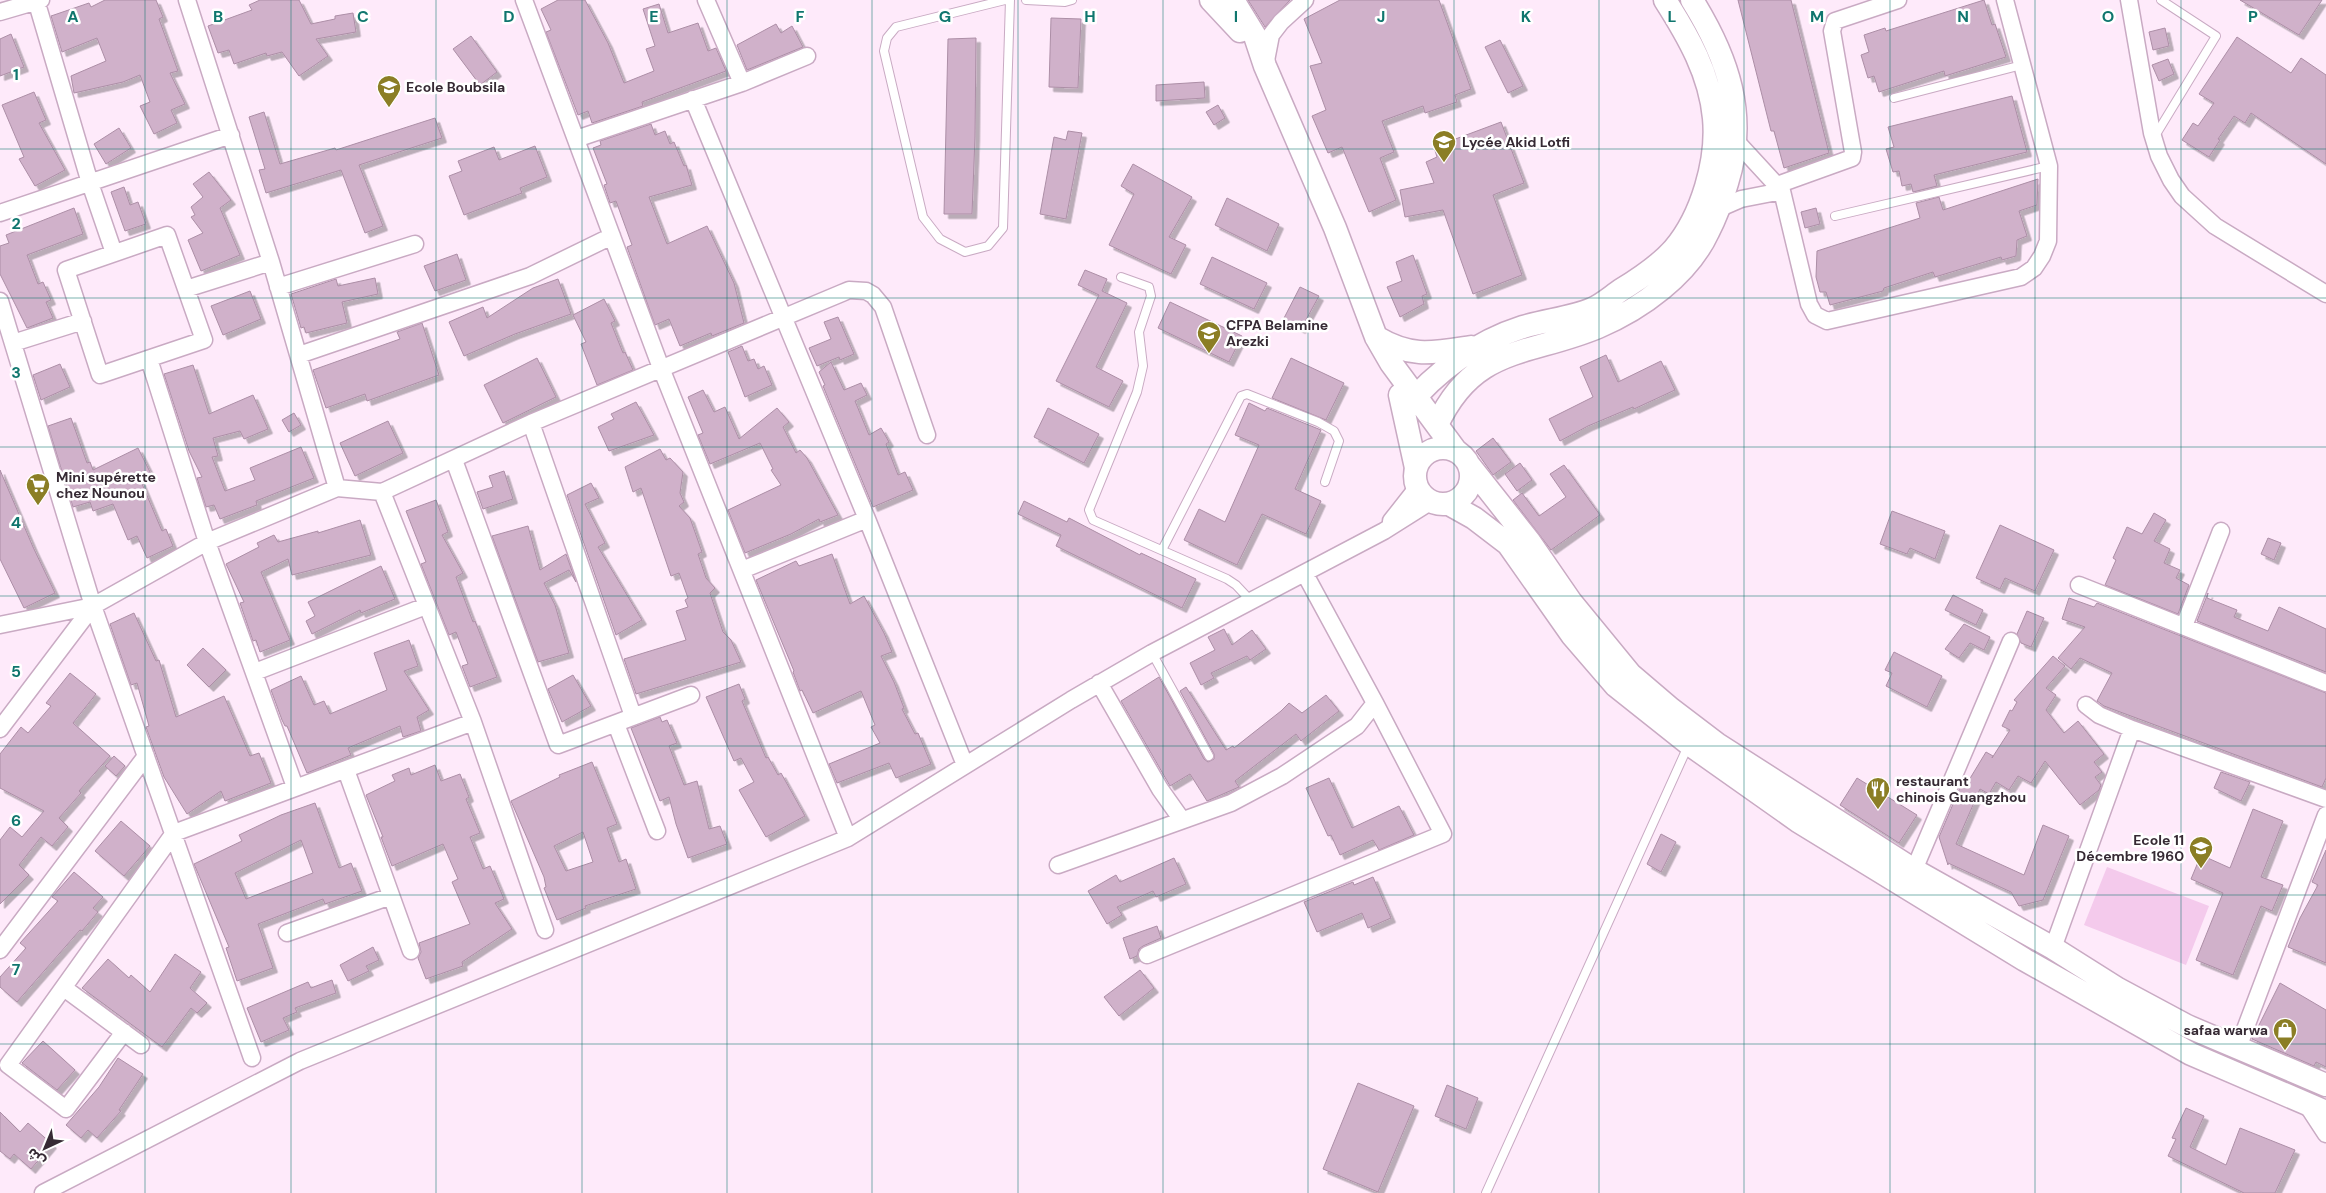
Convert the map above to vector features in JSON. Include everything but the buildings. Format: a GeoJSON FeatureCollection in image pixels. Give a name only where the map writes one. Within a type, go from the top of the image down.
{"type":"FeatureCollection","features":[{"type":"Feature","properties":{"kind":"main road"},"geometry":{"type":"LineString","coordinates":[[1211,0],[1233,21],[1265,66]]}},
{"type":"Feature","properties":{"kind":"main road"},"geometry":{"type":"LineString","coordinates":[[1234,0],[1255,36],[1265,66],[1336,228],[1376,337],[1410,403],[1428,490]]}},
{"type":"Feature","properties":{"kind":"main road"},"geometry":{"type":"LineString","coordinates":[[1410,403],[1452,363],[1477,346],[1521,328],[1592,309],[1652,268],[1674,248],[1692,221],[1704,190],[1712,153],[1714,118],[1706,82],[1692,44],[1665,0]]}},
{"type":"Feature","properties":{"kind":"main road"},"geometry":{"type":"LineString","coordinates":[[1437,425],[1450,399],[1459,388],[1487,364],[1511,353],[1598,327],[1632,309],[1667,284],[1690,260],[1708,234],[1734,161],[1735,100],[1712,33],[1692,0]]}},
{"type":"Feature","properties":{"kind":"main road"},"geometry":{"type":"LineString","coordinates":[[1376,337],[1393,347],[1410,352],[1436,352],[1477,346]]}},
{"type":"Feature","properties":{"kind":"main road"},"geometry":{"type":"LineString","coordinates":[[1410,403],[1437,425],[1529,541],[1571,602],[1630,674],[1670,709],[1717,744],[1914,870],[2053,948],[2118,989],[2188,1026],[2326,1085]]}},
{"type":"Feature","properties":{"kind":"main road"},"geometry":{"type":"LineString","coordinates":[[1428,490],[1458,500],[1466,494],[1470,484],[1462,458],[1447,448],[1428,452],[1420,459],[1428,490],[1474,518],[1508,544],[1572,635],[1597,665],[1630,698],[1689,744],[1798,821],[2025,960],[2191,1054],[2316,1109]]}},
{"type":"Feature","properties":{"kind":"street"},"geometry":{"type":"LineString","coordinates":[[187,0],[231,135],[338,488]]}},
{"type":"Feature","properties":{"kind":"street"},"geometry":{"type":"LineString","coordinates":[[524,0],[660,368],[848,838]]}},
{"type":"Feature","properties":{"kind":"street"},"geometry":{"type":"LineString","coordinates":[[706,0],[742,83]]}},
{"type":"Feature","properties":{"kind":"street"},"geometry":{"type":"LineString","coordinates":[[1265,66],[1271,36],[1281,22],[1305,0]]}},
{"type":"Feature","properties":{"kind":"street"},"geometry":{"type":"LineString","coordinates":[[1718,209],[1741,199],[1779,188],[1852,158],[1853,152],[1832,31],[1835,21],[1898,0]]}},
{"type":"Feature","properties":{"kind":"street"},"geometry":{"type":"LineString","coordinates":[[1735,140],[1779,188],[1809,304],[1815,315],[1827,321],[2021,277],[2034,268],[2042,256],[2048,241],[2049,166],[2005,0]]}},
{"type":"Feature","properties":{"kind":"street"},"geometry":{"type":"LineString","coordinates":[[2130,0],[2158,156],[2171,180],[2197,212],[2215,226],[2326,294]]}},
{"type":"Feature","properties":{"kind":"street"},"geometry":{"type":"LineString","coordinates":[[0,12],[38,1],[90,183],[114,253]]}},
{"type":"Feature","properties":{"kind":"street"},"geometry":{"type":"LineString","coordinates":[[576,139],[742,83],[807,56]]}},
{"type":"Feature","properties":{"kind":"street"},"geometry":{"type":"LineString","coordinates":[[693,98],[781,316],[867,519],[965,765]]}},
{"type":"Feature","properties":{"kind":"street"},"geometry":{"type":"LineString","coordinates":[[0,213],[231,135]]}},
{"type":"Feature","properties":{"kind":"street"},"geometry":{"type":"LineString","coordinates":[[167,235],[186,289],[204,340],[100,375],[66,270],[167,235]]}},
{"type":"Feature","properties":{"kind":"street"},"geometry":{"type":"LineString","coordinates":[[298,355],[530,276],[612,236]]}},
{"type":"Feature","properties":{"kind":"street"},"geometry":{"type":"LineString","coordinates":[[278,287],[415,244]]}},
{"type":"Feature","properties":{"kind":"street"},"geometry":{"type":"LineString","coordinates":[[186,289],[270,262]]}},
{"type":"Feature","properties":{"kind":"street"},"geometry":{"type":"LineString","coordinates":[[0,625],[93,606],[207,542],[338,488],[382,492],[531,423],[781,316],[849,290],[866,291],[873,295],[884,307],[928,434]]}},
{"type":"Feature","properties":{"kind":"street"},"geometry":{"type":"LineString","coordinates":[[0,301],[93,606],[252,1058]]}},
{"type":"Feature","properties":{"kind":"street"},"geometry":{"type":"LineString","coordinates":[[13,343],[83,321]]}},
{"type":"Feature","properties":{"kind":"street"},"geometry":{"type":"LineString","coordinates":[[150,359],[207,542],[295,788]]}},
{"type":"Feature","properties":{"kind":"street"},"geometry":{"type":"LineString","coordinates":[[531,423],[633,716]]}},
{"type":"Feature","properties":{"kind":"street"},"geometry":{"type":"LineString","coordinates":[[454,460],[558,745],[691,695]]}},
{"type":"Feature","properties":{"kind":"street"},"geometry":{"type":"LineString","coordinates":[[43,1193],[300,1061],[848,838],[965,765],[1152,653],[1384,531],[1428,490]]}},
{"type":"Feature","properties":{"kind":"street"},"geometry":{"type":"LineString","coordinates":[[382,492],[473,722],[545,930]]}},
{"type":"Feature","properties":{"kind":"street"},"geometry":{"type":"LineString","coordinates":[[742,570],[867,519]]}},
{"type":"Feature","properties":{"kind":"street"},"geometry":{"type":"LineString","coordinates":[[2184,626],[2222,530]]}},
{"type":"Feature","properties":{"kind":"street"},"geometry":{"type":"LineString","coordinates":[[1147,955],[1443,834],[1305,574]]}},
{"type":"Feature","properties":{"kind":"street"},"geometry":{"type":"LineString","coordinates":[[2079,585],[2326,683]]}},
{"type":"Feature","properties":{"kind":"street"},"geometry":{"type":"LineString","coordinates":[[0,729],[93,606]]}},
{"type":"Feature","properties":{"kind":"street"},"geometry":{"type":"LineString","coordinates":[[255,672],[426,606]]}},
{"type":"Feature","properties":{"kind":"street"},"geometry":{"type":"LineString","coordinates":[[1914,870],[2010,640]]}},
{"type":"Feature","properties":{"kind":"street"},"geometry":{"type":"LineString","coordinates":[[1100,684],[1160,789],[1182,820]]}},
{"type":"Feature","properties":{"kind":"street"},"geometry":{"type":"LineString","coordinates":[[1058,865],[1231,802],[1282,776],[1357,726],[1375,703]]}},
{"type":"Feature","properties":{"kind":"street"},"geometry":{"type":"LineString","coordinates":[[2086,705],[2098,715],[2132,729],[2326,799]]}},
{"type":"Feature","properties":{"kind":"street"},"geometry":{"type":"LineString","coordinates":[[124,1032],[66,1109],[8,1065],[174,833],[473,722]]}},
{"type":"Feature","properties":{"kind":"street"},"geometry":{"type":"LineString","coordinates":[[616,724],[656,831]]}},
{"type":"Feature","properties":{"kind":"street"},"geometry":{"type":"LineString","coordinates":[[2053,948],[2132,729]]}},
{"type":"Feature","properties":{"kind":"street"},"geometry":{"type":"LineString","coordinates":[[0,950],[146,756]]}},
{"type":"Feature","properties":{"kind":"street"},"geometry":{"type":"LineString","coordinates":[[346,770],[411,951]]}},
{"type":"Feature","properties":{"kind":"street"},"geometry":{"type":"LineString","coordinates":[[2238,1048],[2326,815]]}},
{"type":"Feature","properties":{"kind":"street"},"geometry":{"type":"LineString","coordinates":[[287,933],[391,896]]}},
{"type":"Feature","properties":{"kind":"street"},"geometry":{"type":"LineString","coordinates":[[64,988],[141,1045]]}},
{"type":"Feature","properties":{"kind":"street"},"geometry":{"type":"LineString","coordinates":[[2316,1109],[2326,1134]]}},
{"type":"Feature","properties":{"kind":"lane"},"geometry":{"type":"LineString","coordinates":[[1005,0],[896,27],[887,38],[884,52],[923,217],[940,239],[965,252],[988,246],[1003,228],[1010,0]]}},
{"type":"Feature","properties":{"kind":"lane"},"geometry":{"type":"LineString","coordinates":[[1026,0],[1066,2],[1072,0]]}},
{"type":"Feature","properties":{"kind":"lane"},"geometry":{"type":"LineString","coordinates":[[2154,138],[2216,36],[2161,0]]}},
{"type":"Feature","properties":{"kind":"lane"},"geometry":{"type":"LineString","coordinates":[[1894,98],[2022,65]]}},
{"type":"Feature","properties":{"kind":"lane"},"geometry":{"type":"LineString","coordinates":[[1835,216],[2049,166]]}},
{"type":"Feature","properties":{"kind":"lane"},"geometry":{"type":"LineString","coordinates":[[1121,277],[1149,288],[1151,296],[1139,332],[1143,366],[1137,392],[1089,510],[1090,516],[1093,520],[1226,579],[1236,585],[1252,602]]}},
{"type":"Feature","properties":{"kind":"lane"},"geometry":{"type":"LineString","coordinates":[[1162,550],[1241,396],[1247,394],[1318,422],[1334,431],[1339,441],[1325,482]]}},
{"type":"Feature","properties":{"kind":"lane"},"geometry":{"type":"LineString","coordinates":[[1152,653],[1209,756]]}},
{"type":"Feature","properties":{"kind":"lane"},"geometry":{"type":"LineString","coordinates":[[1486,1193],[1689,744]]}},
{"type":"Feature","properties":{"kind":"shaded area"},"geometry":{"type":"Polygon","coordinates":[[[2107,867],[2209,906],[2186,965],[2084,925],[2107,867]]]}},
{"type":"Feature","properties":{"kind":"place","name":"Ecole Boubsila"},"geometry":{"type":"Point","coordinates":[389,108]}},
{"type":"Feature","properties":{"kind":"place","name":"Lycée Akid Lotfi"},"geometry":{"type":"Point","coordinates":[1444,163]}},
{"type":"Feature","properties":{"kind":"place","name":"CFPA Belamine Arezki"},"geometry":{"type":"Point","coordinates":[1209,354]}},
{"type":"Feature","properties":{"kind":"place","name":"Mini supérette chez Nounou"},"geometry":{"type":"Point","coordinates":[38,506]}},
{"type":"Feature","properties":{"kind":"place","name":"restaurant chinois Guangzhou"},"geometry":{"type":"Point","coordinates":[1878,810]}},
{"type":"Feature","properties":{"kind":"place","name":"Ecole 11 Décembre 1960"},"geometry":{"type":"Point","coordinates":[2201,869]}},
{"type":"Feature","properties":{"kind":"place","name":"safaa warwa"},"geometry":{"type":"Point","coordinates":[2285,1051]}}]}
